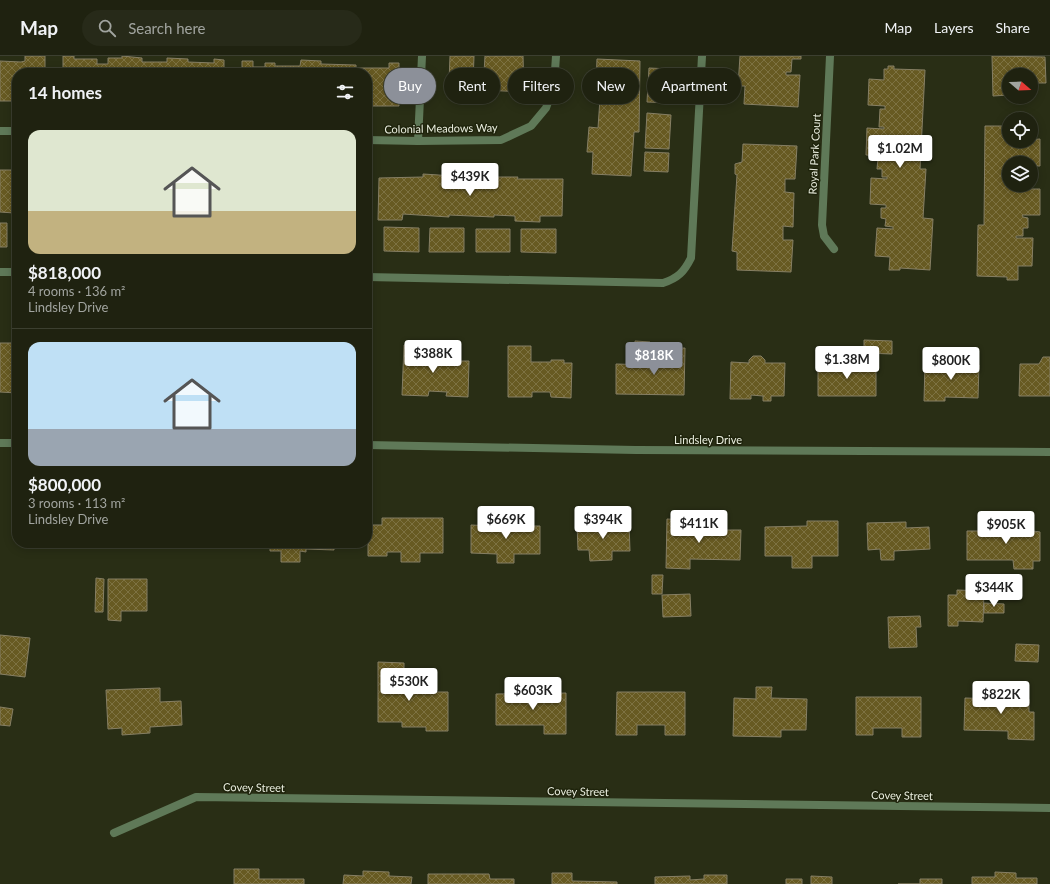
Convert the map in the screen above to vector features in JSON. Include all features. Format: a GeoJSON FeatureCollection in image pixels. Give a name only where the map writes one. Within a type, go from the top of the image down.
{"type":"FeatureCollection","features":[{"type":"Feature","properties":{"kind":"street"},"geometry":{"type":"LineString","coordinates":[[418,141],[422,56]]}},
{"type":"Feature","properties":{"kind":"street","name":"Colonial Meadows Way"},"geometry":{"type":"LineString","coordinates":[[372,140],[501,140],[530,126],[546,108],[554,86],[556,56]]}},
{"type":"Feature","properties":{"kind":"street"},"geometry":{"type":"LineString","coordinates":[[372,277],[663,283],[676,279],[686,270],[691,258],[702,56]]}},
{"type":"Feature","properties":{"kind":"street","name":"Royal Park Court"},"geometry":{"type":"LineString","coordinates":[[830,56],[822,224],[824,236],[834,249]]}},
{"type":"Feature","properties":{"kind":"street"},"geometry":{"type":"LineString","coordinates":[[0,130],[12,131]]}},
{"type":"Feature","properties":{"kind":"street"},"geometry":{"type":"LineString","coordinates":[[0,272],[12,272]]}},
{"type":"Feature","properties":{"kind":"street"},"geometry":{"type":"LineString","coordinates":[[0,443],[12,443]]}},
{"type":"Feature","properties":{"kind":"street","name":"Lindsley Drive"},"geometry":{"type":"LineString","coordinates":[[372,445],[636,450],[1050,452]]}},
{"type":"Feature","properties":{"kind":"street","name":"Covey Street"},"geometry":{"type":"LineString","coordinates":[[114,834],[196,798],[1050,808]]}},
{"type":"Feature","properties":{"kind":"building"},"geometry":{"type":"Polygon","coordinates":[[[25,56],[45,56],[45,68],[12,68],[12,101],[0,101],[0,61],[25,61],[25,56]]]}},
{"type":"Feature","properties":{"kind":"building"},"geometry":{"type":"Polygon","coordinates":[[[63,56],[74,56],[74,59],[97,59],[97,64],[108,64],[108,58],[122,58],[122,56],[142,58],[142,62],[167,62],[167,58],[188,59],[188,62],[214,63],[214,59],[224,60],[224,68],[63,68],[63,56]]]}},
{"type":"Feature","properties":{"kind":"building"},"geometry":{"type":"Polygon","coordinates":[[[450,56],[474,56],[474,68],[450,68],[450,56]]]}},
{"type":"Feature","properties":{"kind":"building"},"geometry":{"type":"Polygon","coordinates":[[[485,56],[523,56],[523,68],[508,68],[508,91],[500,91],[500,68],[484,68],[485,56]]]}},
{"type":"Feature","properties":{"kind":"building"},"geometry":{"type":"Polygon","coordinates":[[[740,56],[801,56],[801,59],[792,59],[791,72],[786,72],[786,75],[800,75],[798,107],[744,104],[745,86],[741,86],[741,68],[739,68],[740,56]]]}},
{"type":"Feature","properties":{"kind":"building"},"geometry":{"type":"Polygon","coordinates":[[[992,56],[1045,57],[1046,83],[1038,83],[1038,68],[1002,68],[1002,95],[993,96],[992,56]]]}},
{"type":"Feature","properties":{"kind":"building"},"geometry":{"type":"Polygon","coordinates":[[[597,59],[640,61],[639,132],[634,132],[631,176],[592,174],[593,152],[587,152],[589,127],[598,128],[600,104],[639,104],[639,68],[597,68],[597,59]]]}},
{"type":"Feature","properties":{"kind":"building"},"geometry":{"type":"Polygon","coordinates":[[[301,60],[321,61],[321,64],[356,65],[356,68],[242,68],[242,61],[253,61],[253,67],[265,67],[265,63],[275,63],[275,66],[300,66],[301,60]]]}},
{"type":"Feature","properties":{"kind":"building"},"geometry":{"type":"Polygon","coordinates":[[[389,63],[399,63],[399,68],[389,68],[389,63]]]}},
{"type":"Feature","properties":{"kind":"building"},"geometry":{"type":"Polygon","coordinates":[[[888,66],[894,66],[894,69],[925,70],[920,169],[926,169],[923,218],[933,219],[930,270],[900,268],[900,270],[889,270],[890,257],[875,256],[877,228],[893,229],[893,227],[885,226],[886,219],[881,218],[881,208],[886,208],[886,205],[870,204],[871,178],[887,179],[887,177],[882,177],[882,169],[877,169],[878,158],[882,158],[883,156],[866,155],[867,128],[884,129],[884,127],[879,127],[880,109],[885,109],[885,106],[868,105],[869,79],[884,80],[884,69],[888,69],[888,66]]]}},
{"type":"Feature","properties":{"kind":"building"},"geometry":{"type":"Polygon","coordinates":[[[372,68],[384,68],[384,104],[399,104],[399,106],[372,106],[372,68]]]}},
{"type":"Feature","properties":{"kind":"building"},"geometry":{"type":"Polygon","coordinates":[[[647,113],[671,115],[669,149],[645,148],[647,113]]]}},
{"type":"Feature","properties":{"kind":"building"},"geometry":{"type":"Polygon","coordinates":[[[985,126],[1002,126],[1002,148],[1038,148],[1038,139],[1040,139],[1040,166],[1038,166],[1038,156],[1002,156],[1002,192],[1038,192],[1038,189],[1040,189],[1040,215],[1022,215],[1023,217],[1028,218],[1028,228],[1023,228],[1023,236],[1016,236],[1016,238],[1033,238],[1032,266],[1018,266],[1018,280],[1007,280],[1007,277],[977,276],[978,225],[984,225],[985,126]]]}},
{"type":"Feature","properties":{"kind":"building"},"geometry":{"type":"Polygon","coordinates":[[[743,144],[797,146],[795,179],[785,179],[785,192],[794,193],[793,227],[783,226],[783,240],[793,240],[791,272],[737,270],[737,252],[732,251],[737,175],[735,174],[735,164],[742,162],[743,144]]]}},
{"type":"Feature","properties":{"kind":"building"},"geometry":{"type":"Polygon","coordinates":[[[645,152],[669,153],[668,172],[644,171],[645,152]]]}},
{"type":"Feature","properties":{"kind":"building"},"geometry":{"type":"Polygon","coordinates":[[[0,170],[12,170],[12,213],[0,212],[0,170]]]}},
{"type":"Feature","properties":{"kind":"building"},"geometry":{"type":"Polygon","coordinates":[[[423,174],[470,177],[470,175],[495,175],[495,177],[518,177],[517,179],[563,179],[562,216],[540,216],[540,222],[515,221],[515,216],[494,215],[494,217],[449,215],[449,217],[403,214],[402,220],[378,220],[379,178],[423,177],[423,174]]]}},
{"type":"Feature","properties":{"kind":"building"},"geometry":{"type":"Polygon","coordinates":[[[0,223],[7,223],[7,247],[0,247],[0,223]]]}},
{"type":"Feature","properties":{"kind":"building"},"geometry":{"type":"Polygon","coordinates":[[[384,227],[419,228],[419,252],[384,251],[384,227]]]}},
{"type":"Feature","properties":{"kind":"building"},"geometry":{"type":"Polygon","coordinates":[[[430,228],[464,228],[464,252],[429,252],[430,228]]]}},
{"type":"Feature","properties":{"kind":"building"},"geometry":{"type":"Polygon","coordinates":[[[476,229],[510,229],[510,252],[476,252],[476,229]]]}},
{"type":"Feature","properties":{"kind":"building"},"geometry":{"type":"Polygon","coordinates":[[[521,229],[556,229],[556,253],[521,252],[521,229]]]}},
{"type":"Feature","properties":{"kind":"building"},"geometry":{"type":"Polygon","coordinates":[[[864,340],[892,341],[892,354],[864,353],[864,340]]]}},
{"type":"Feature","properties":{"kind":"building"},"geometry":{"type":"Polygon","coordinates":[[[635,341],[650,342],[649,356],[635,355],[635,341]]]}},
{"type":"Feature","properties":{"kind":"building"},"geometry":{"type":"Polygon","coordinates":[[[0,343],[12,343],[12,393],[0,392],[0,343]]]}},
{"type":"Feature","properties":{"kind":"building"},"geometry":{"type":"Polygon","coordinates":[[[404,345],[426,346],[425,361],[446,361],[446,358],[459,358],[459,361],[469,361],[468,397],[446,396],[447,392],[429,391],[428,396],[402,395],[404,345]]]}},
{"type":"Feature","properties":{"kind":"building"},"geometry":{"type":"Polygon","coordinates":[[[508,346],[531,346],[531,362],[551,362],[551,360],[564,360],[564,363],[572,363],[571,398],[551,397],[550,392],[532,392],[532,397],[508,397],[508,346]]]}},
{"type":"Feature","properties":{"kind":"building"},"geometry":{"type":"Polygon","coordinates":[[[669,348],[685,348],[684,395],[616,394],[616,364],[652,365],[653,356],[665,357],[665,359],[669,360],[669,348]]]}},
{"type":"Feature","properties":{"kind":"building"},"geometry":{"type":"Polygon","coordinates":[[[753,356],[761,356],[765,360],[765,363],[785,363],[784,396],[771,396],[771,401],[763,401],[763,396],[751,395],[751,399],[730,399],[731,362],[749,363],[749,360],[753,356]]]}},
{"type":"Feature","properties":{"kind":"building"},"geometry":{"type":"Polygon","coordinates":[[[1043,357],[1050,357],[1050,396],[1019,396],[1020,364],[1039,364],[1043,357]]]}},
{"type":"Feature","properties":{"kind":"building"},"geometry":{"type":"Polygon","coordinates":[[[945,359],[955,359],[959,364],[979,365],[978,398],[945,397],[945,401],[924,401],[925,364],[943,364],[945,359]]]}},
{"type":"Feature","properties":{"kind":"building"},"geometry":{"type":"Polygon","coordinates":[[[836,360],[857,360],[857,366],[876,366],[876,396],[818,396],[818,365],[836,365],[836,360]]]}},
{"type":"Feature","properties":{"kind":"building"},"geometry":{"type":"Polygon","coordinates":[[[382,518],[443,518],[443,553],[420,553],[420,562],[401,562],[401,552],[387,552],[387,556],[368,556],[368,548],[372,548],[372,525],[382,525],[382,518]]]}},
{"type":"Feature","properties":{"kind":"building"},"geometry":{"type":"Polygon","coordinates":[[[495,519],[517,520],[517,526],[540,526],[540,554],[514,554],[514,563],[497,563],[497,554],[471,553],[471,525],[495,526],[495,519]]]}},
{"type":"Feature","properties":{"kind":"building"},"geometry":{"type":"Polygon","coordinates":[[[667,519],[690,520],[690,523],[711,524],[711,530],[741,530],[740,560],[690,559],[690,569],[666,568],[667,519]]]}},
{"type":"Feature","properties":{"kind":"building"},"geometry":{"type":"Polygon","coordinates":[[[807,521],[838,521],[838,556],[812,556],[812,568],[792,568],[792,556],[765,556],[765,527],[807,526],[807,521]]]}},
{"type":"Feature","properties":{"kind":"building"},"geometry":{"type":"Polygon","coordinates":[[[906,522],[906,528],[929,527],[930,549],[894,551],[894,560],[881,560],[880,549],[868,550],[867,523],[906,522]]]}},
{"type":"Feature","properties":{"kind":"building"},"geometry":{"type":"Polygon","coordinates":[[[629,523],[630,551],[612,551],[612,560],[590,561],[589,550],[578,550],[577,524],[629,523]]]}},
{"type":"Feature","properties":{"kind":"building"},"geometry":{"type":"Polygon","coordinates":[[[994,523],[1033,524],[1033,531],[1040,532],[1040,561],[1033,561],[1033,569],[1014,569],[1013,560],[967,560],[967,531],[994,531],[994,523]]]}},
{"type":"Feature","properties":{"kind":"building"},"geometry":{"type":"Polygon","coordinates":[[[270,548],[334,548],[334,550],[306,549],[306,552],[300,551],[300,562],[281,562],[281,551],[270,551],[270,548]]]}},
{"type":"Feature","properties":{"kind":"building"},"geometry":{"type":"Polygon","coordinates":[[[652,575],[663,575],[662,594],[652,594],[652,575]]]}},
{"type":"Feature","properties":{"kind":"building"},"geometry":{"type":"Polygon","coordinates":[[[96,578],[104,579],[103,612],[95,612],[96,578]]]}},
{"type":"Feature","properties":{"kind":"building"},"geometry":{"type":"Polygon","coordinates":[[[108,579],[147,579],[147,611],[121,611],[121,621],[108,620],[108,579]]]}},
{"type":"Feature","properties":{"kind":"building"},"geometry":{"type":"Polygon","coordinates":[[[957,590],[984,591],[983,622],[958,621],[958,626],[948,626],[948,595],[957,595],[957,590]]]}},
{"type":"Feature","properties":{"kind":"building"},"geometry":{"type":"Polygon","coordinates":[[[690,594],[691,616],[663,617],[662,595],[690,594]]]}},
{"type":"Feature","properties":{"kind":"building"},"geometry":{"type":"Polygon","coordinates":[[[984,603],[1004,604],[1004,613],[984,613],[984,603]]]}},
{"type":"Feature","properties":{"kind":"building"},"geometry":{"type":"Polygon","coordinates":[[[920,616],[921,627],[916,627],[917,647],[889,648],[888,617],[920,616]]]}},
{"type":"Feature","properties":{"kind":"building"},"geometry":{"type":"Polygon","coordinates":[[[0,635],[30,638],[25,677],[0,674],[0,635]]]}},
{"type":"Feature","properties":{"kind":"building"},"geometry":{"type":"Polygon","coordinates":[[[1016,644],[1039,645],[1038,662],[1015,661],[1016,644]]]}},
{"type":"Feature","properties":{"kind":"building"},"geometry":{"type":"Polygon","coordinates":[[[378,662],[404,663],[404,692],[448,692],[448,731],[426,731],[426,727],[402,727],[402,722],[378,722],[378,662]]]}},
{"type":"Feature","properties":{"kind":"building"},"geometry":{"type":"Polygon","coordinates":[[[756,687],[772,687],[771,698],[807,699],[806,730],[781,730],[781,737],[733,736],[734,698],[756,699],[756,687]]]}},
{"type":"Feature","properties":{"kind":"building"},"geometry":{"type":"Polygon","coordinates":[[[160,688],[160,702],[181,701],[182,725],[150,727],[150,733],[122,735],[122,728],[108,729],[106,690],[160,688]]]}},
{"type":"Feature","properties":{"kind":"building"},"geometry":{"type":"Polygon","coordinates":[[[1002,688],[1018,688],[1017,699],[1029,699],[1029,712],[1034,712],[1034,740],[1008,739],[1008,731],[964,730],[965,698],[1002,699],[1002,688]]]}},
{"type":"Feature","properties":{"kind":"building"},"geometry":{"type":"Polygon","coordinates":[[[617,692],[685,692],[685,735],[665,735],[665,725],[637,725],[637,735],[616,735],[617,692]]]}},
{"type":"Feature","properties":{"kind":"building"},"geometry":{"type":"Polygon","coordinates":[[[566,693],[566,734],[544,734],[544,725],[496,725],[496,694],[566,693]]]}},
{"type":"Feature","properties":{"kind":"building"},"geometry":{"type":"Polygon","coordinates":[[[856,697],[921,697],[921,737],[902,737],[902,728],[873,728],[873,735],[856,735],[856,697]]]}},
{"type":"Feature","properties":{"kind":"building"},"geometry":{"type":"Polygon","coordinates":[[[0,707],[13,709],[10,726],[0,725],[0,707]]]}},
{"type":"Feature","properties":{"kind":"building"},"geometry":{"type":"Polygon","coordinates":[[[234,869],[259,869],[259,879],[304,879],[304,884],[234,884],[234,869]]]}},
{"type":"Feature","properties":{"kind":"building"},"geometry":{"type":"Polygon","coordinates":[[[363,871],[389,872],[389,876],[412,877],[411,884],[343,884],[344,875],[363,876],[363,871]]]}},
{"type":"Feature","properties":{"kind":"building"},"geometry":{"type":"Polygon","coordinates":[[[995,872],[1016,873],[1016,878],[1037,878],[1037,884],[972,884],[972,877],[995,877],[995,872]]]}},
{"type":"Feature","properties":{"kind":"building"},"geometry":{"type":"Polygon","coordinates":[[[552,873],[572,873],[572,881],[617,882],[617,884],[552,884],[552,873]]]}},
{"type":"Feature","properties":{"kind":"building"},"geometry":{"type":"Polygon","coordinates":[[[428,874],[489,874],[490,879],[514,879],[514,884],[428,884],[428,874]]]}},
{"type":"Feature","properties":{"kind":"building"},"geometry":{"type":"Polygon","coordinates":[[[704,875],[727,875],[727,884],[655,884],[655,877],[690,876],[690,880],[704,879],[704,875]]]}},
{"type":"Feature","properties":{"kind":"building"},"geometry":{"type":"Polygon","coordinates":[[[811,876],[832,877],[832,884],[811,884],[811,876]]]}},
{"type":"Feature","properties":{"kind":"building"},"geometry":{"type":"Polygon","coordinates":[[[786,879],[802,879],[802,884],[786,884],[786,879]]]}},
{"type":"Feature","properties":{"kind":"building"},"geometry":{"type":"Polygon","coordinates":[[[920,879],[942,879],[942,884],[920,884],[920,879]]]}}]}
